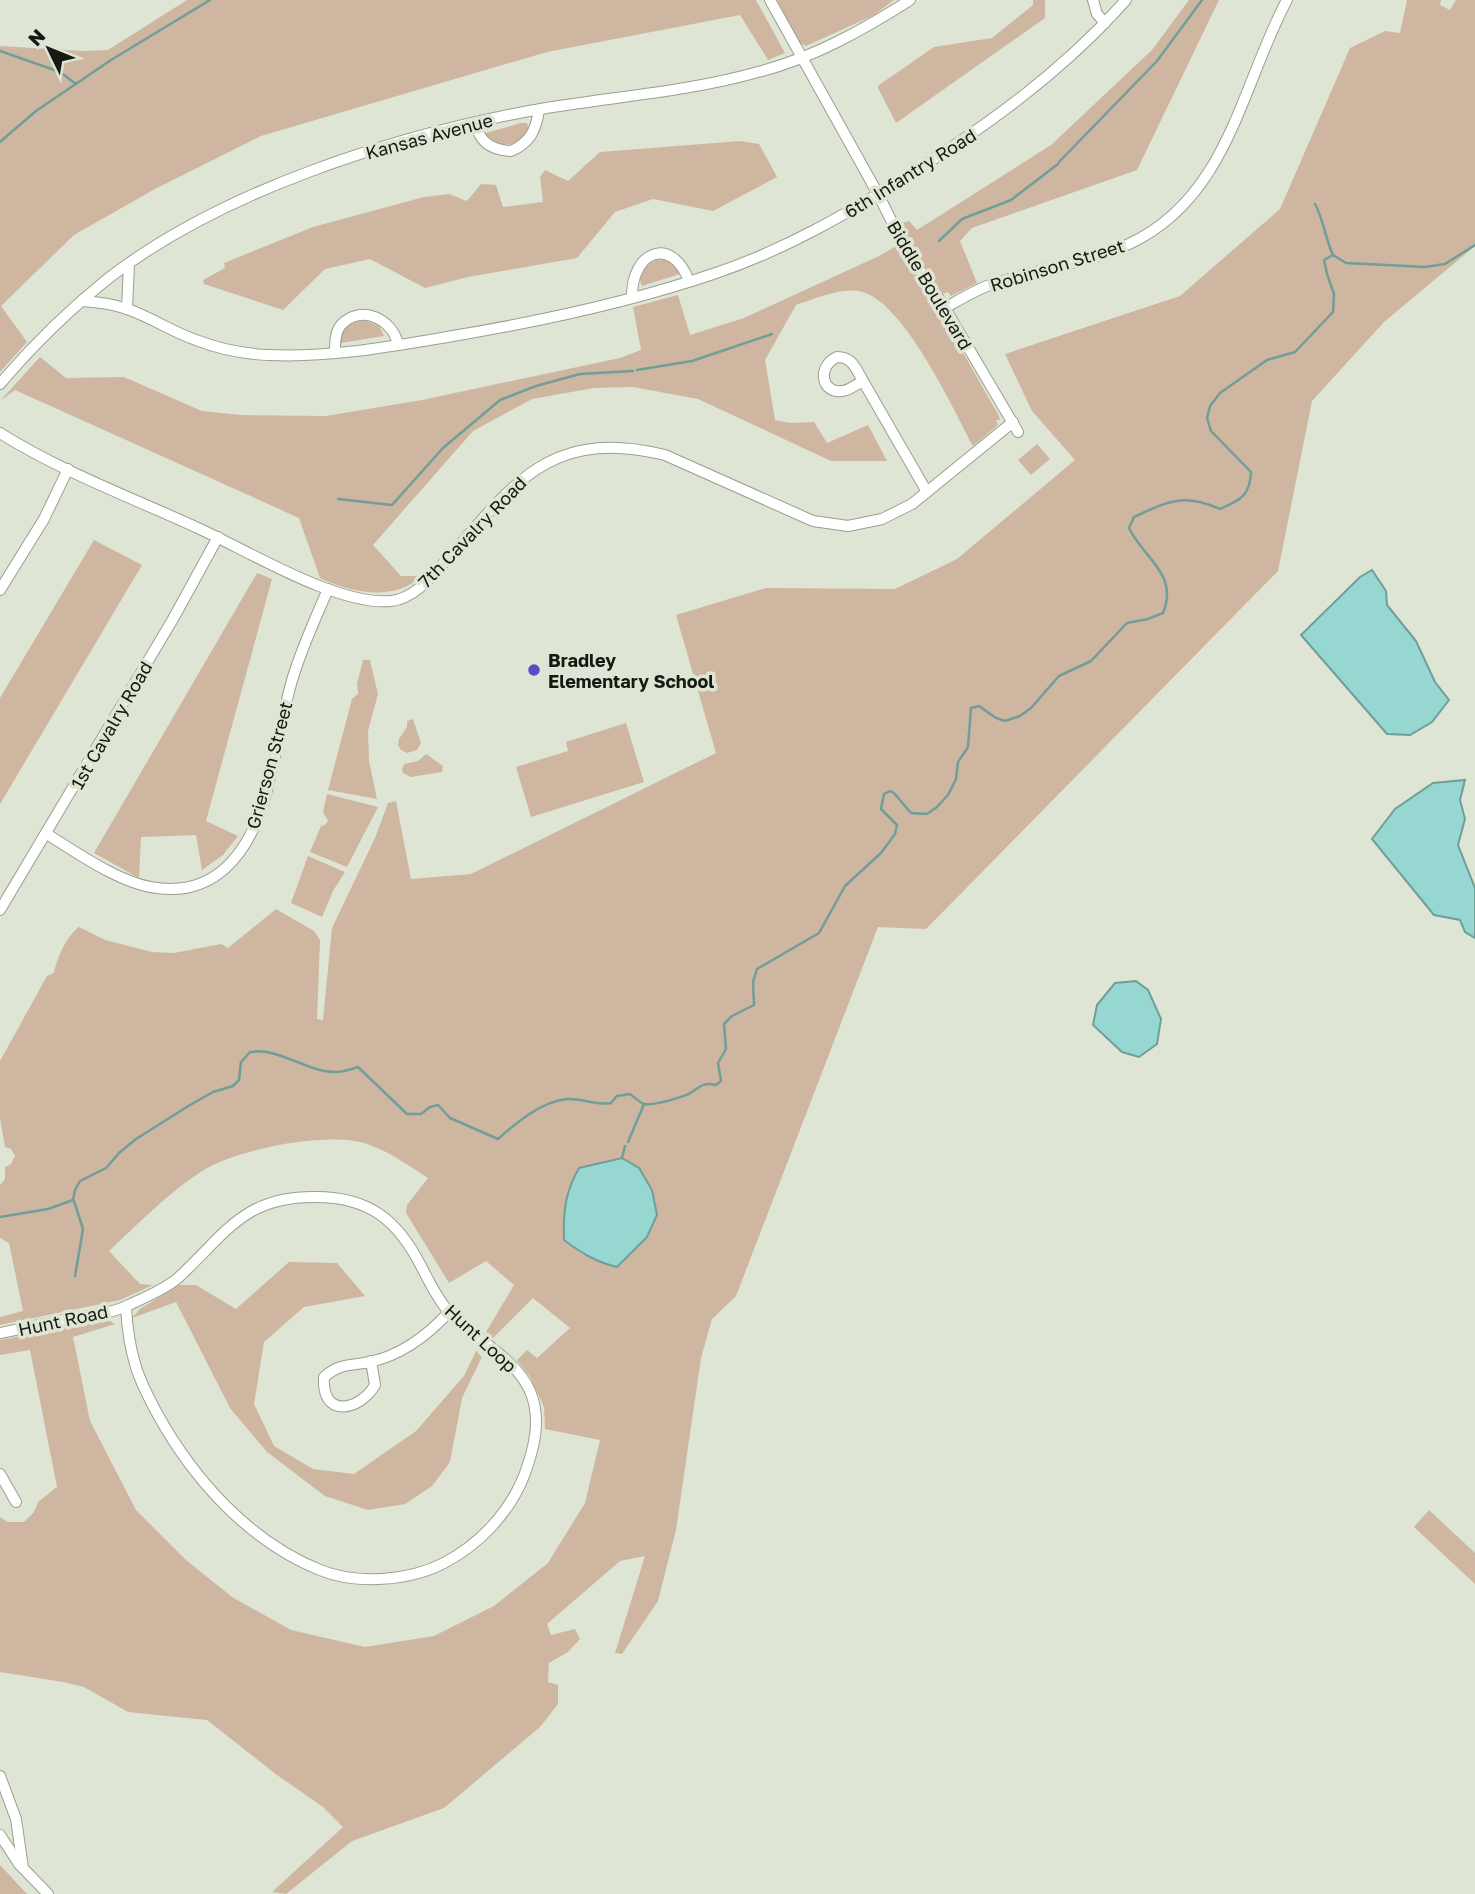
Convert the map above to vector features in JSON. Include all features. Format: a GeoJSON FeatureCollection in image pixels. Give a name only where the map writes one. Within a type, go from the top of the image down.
{"type":"FeatureCollection","features":[{"type":"Feature","properties":{"kind":"street","name":"Biddle Boulevard"},"geometry":{"type":"LineString","coordinates":[[770,0],[878,194],[905,248],[1015,427]]}},
{"type":"Feature","properties":{"kind":"street","name":"Kansas Avenue"},"geometry":{"type":"LineString","coordinates":[[0,384],[82,301],[129,264],[182,230],[262,191],[349,158],[438,131],[539,110],[759,72],[802,58],[872,24],[910,0]]}},
{"type":"Feature","properties":{"kind":"street"},"geometry":{"type":"LineString","coordinates":[[1093,0],[1097,14],[1105,23]]}},
{"type":"Feature","properties":{"kind":"street","name":"6th Infantry Road"},"geometry":{"type":"LineString","coordinates":[[82,301],[127,309],[195,340],[223,349],[271,355],[398,345],[509,327],[632,298],[717,272],[767,252],[819,228],[878,194],[973,135],[1012,106],[1078,50],[1126,0]]}},
{"type":"Feature","properties":{"kind":"street","name":"Robinson Street"},"geometry":{"type":"LineString","coordinates":[[944,308],[989,286],[1129,244],[1159,227],[1186,203],[1206,178],[1225,146],[1287,0]]}},
{"type":"Feature","properties":{"kind":"street"},"geometry":{"type":"LineString","coordinates":[[477,123],[478,132],[491,147],[511,151],[529,141],[539,110]]}},
{"type":"Feature","properties":{"kind":"street"},"geometry":{"type":"LineString","coordinates":[[632,298],[635,271],[652,255],[664,253],[677,259],[686,269],[690,281]]}},
{"type":"Feature","properties":{"kind":"street"},"geometry":{"type":"LineString","coordinates":[[127,309],[129,264]]}},
{"type":"Feature","properties":{"kind":"street"},"geometry":{"type":"LineString","coordinates":[[335,352],[337,332],[342,324],[361,315],[384,321],[397,337],[398,345]]}},
{"type":"Feature","properties":{"kind":"street"},"geometry":{"type":"LineString","coordinates":[[863,381],[927,492]]}},
{"type":"Feature","properties":{"kind":"street","name":"7th Cavalry Road"},"geometry":{"type":"LineString","coordinates":[[0,433],[68,469],[328,589],[361,600],[393,601],[425,584],[493,506],[527,474],[546,462],[570,453],[593,448],[640,449],[665,455],[813,521],[848,526],[882,519],[912,504],[1015,427]]}},
{"type":"Feature","properties":{"kind":"street"},"geometry":{"type":"LineString","coordinates":[[0,590],[44,519],[68,469]]}},
{"type":"Feature","properties":{"kind":"street","name":"1st Cavalry Road"},"geometry":{"type":"LineString","coordinates":[[0,910],[173,620],[218,537]]}},
{"type":"Feature","properties":{"kind":"street","name":"Grierson Street"},"geometry":{"type":"LineString","coordinates":[[47,834],[124,879],[157,888],[191,888],[215,877],[229,865],[247,844],[262,805],[290,686],[301,651],[328,589]]}},
{"type":"Feature","properties":{"kind":"street","name":"Hunt Loop"},"geometry":{"type":"LineString","coordinates":[[320,1196],[350,1200],[386,1217],[399,1229],[449,1312],[519,1373],[529,1390],[537,1413],[530,1461],[503,1514],[478,1540],[455,1557],[433,1568],[402,1576],[373,1579],[322,1572],[273,1544],[216,1497],[195,1474],[146,1393],[136,1368],[126,1307],[175,1281],[245,1213],[289,1197],[320,1196]]}},
{"type":"Feature","properties":{"kind":"street","name":"Hunt Road"},"geometry":{"type":"LineString","coordinates":[[0,1333],[126,1307]]}},
{"type":"Feature","properties":{"kind":"street"},"geometry":{"type":"LineString","coordinates":[[371,1361],[375,1385],[370,1394],[357,1403],[342,1408],[331,1404],[323,1392],[324,1377],[335,1367],[371,1361],[405,1348],[426,1334],[449,1312]]}},
{"type":"Feature","properties":{"kind":"street"},"geometry":{"type":"LineString","coordinates":[[0,1474],[16,1502]]}},
{"type":"Feature","properties":{"kind":"street"},"geometry":{"type":"LineString","coordinates":[[0,1776],[16,1819],[23,1868]]}},
{"type":"Feature","properties":{"kind":"street"},"geometry":{"type":"LineString","coordinates":[[0,1835],[23,1868],[48,1894]]}},
{"type":"Feature","properties":{"kind":"shaded area"},"geometry":{"type":"Polygon","coordinates":[[[187,0],[756,0],[785,53],[768,60],[740,15],[547,52],[261,136],[155,189],[74,235],[1,306],[27,342],[0,372],[0,46],[108,50],[187,0]]]}},
{"type":"Feature","properties":{"kind":"shaded area"},"geometry":{"type":"Polygon","coordinates":[[[777,0],[894,0],[874,15],[806,46],[800,43],[777,0]]]}},
{"type":"Feature","properties":{"kind":"shaded area"},"geometry":{"type":"Polygon","coordinates":[[[1033,0],[1045,0],[1045,18],[896,123],[878,88],[879,85],[934,47],[992,38],[1033,5],[1033,0]]]}},
{"type":"Feature","properties":{"kind":"shaded area"},"geometry":{"type":"Polygon","coordinates":[[[1189,0],[1219,0],[1137,170],[972,228],[960,241],[977,283],[951,296],[948,292],[943,294],[909,245],[899,224],[909,221],[917,230],[1051,145],[1152,50],[1189,0]]]}},
{"type":"Feature","properties":{"kind":"shaded area"},"geometry":{"type":"Polygon","coordinates":[[[1407,0],[1441,0],[1440,5],[1450,10],[1456,0],[1475,0],[1475,246],[1384,322],[1312,401],[1278,571],[926,929],[878,927],[736,1296],[712,1319],[701,1358],[676,1530],[658,1601],[622,1654],[615,1653],[645,1556],[620,1561],[547,1624],[551,1635],[575,1629],[580,1639],[568,1652],[549,1663],[548,1682],[558,1685],[558,1704],[540,1727],[444,1808],[352,1841],[286,1894],[272,1892],[343,1827],[323,1807],[207,1720],[128,1712],[84,1687],[0,1672],[0,1517],[8,1522],[24,1522],[34,1512],[38,1502],[57,1487],[30,1350],[0,1355],[0,1340],[98,1321],[115,1324],[73,1337],[90,1421],[136,1510],[186,1560],[232,1597],[291,1630],[365,1647],[434,1636],[494,1606],[548,1563],[585,1503],[600,1440],[545,1429],[544,1407],[530,1377],[517,1360],[527,1350],[537,1358],[570,1328],[533,1298],[492,1339],[486,1332],[514,1285],[486,1261],[449,1283],[406,1213],[407,1205],[428,1178],[399,1159],[367,1144],[330,1140],[283,1144],[217,1163],[165,1199],[109,1251],[140,1284],[153,1285],[120,1300],[0,1325],[0,1317],[23,1311],[9,1243],[0,1238],[0,1185],[5,1179],[5,1167],[11,1164],[15,1156],[11,1149],[5,1147],[0,1118],[0,1061],[47,976],[54,973],[66,942],[79,927],[105,940],[152,952],[174,953],[221,944],[228,948],[276,909],[314,931],[320,940],[317,1019],[323,1020],[332,928],[375,838],[388,803],[396,801],[411,879],[471,874],[716,753],[676,615],[766,588],[895,589],[957,559],[1075,460],[1032,411],[1005,354],[1180,296],[1280,209],[1350,48],[1385,31],[1400,33],[1407,0]],[[622,1158],[603,1163],[564,1240],[582,1254],[602,1263],[622,1158]]]}},
{"type":"Feature","properties":{"kind":"shaded area"},"geometry":{"type":"Polygon","coordinates":[[[527,123],[529,131],[514,143],[494,144],[486,137],[486,133],[527,123]]]}},
{"type":"Feature","properties":{"kind":"shaded area"},"geometry":{"type":"Polygon","coordinates":[[[740,141],[759,144],[777,177],[713,211],[653,199],[615,212],[577,258],[468,277],[425,288],[370,259],[325,269],[283,310],[204,284],[203,280],[225,268],[224,263],[313,227],[424,197],[449,194],[467,201],[481,184],[496,185],[503,207],[543,202],[540,177],[545,170],[568,181],[600,152],[740,141]]]}},
{"type":"Feature","properties":{"kind":"shaded area"},"geometry":{"type":"Polygon","coordinates":[[[896,246],[932,298],[999,416],[1000,420],[996,420],[998,425],[973,446],[925,358],[893,313],[876,298],[859,291],[835,293],[796,305],[765,360],[775,420],[790,423],[814,422],[827,443],[868,425],[887,461],[831,461],[698,399],[633,387],[594,388],[532,399],[473,431],[373,545],[401,576],[422,576],[411,584],[385,592],[345,588],[320,578],[299,518],[15,390],[0,401],[40,357],[66,378],[124,377],[202,411],[240,415],[326,416],[422,400],[620,358],[641,350],[633,307],[678,295],[690,335],[744,318],[896,246]]]}},
{"type":"Feature","properties":{"kind":"shaded area"},"geometry":{"type":"Polygon","coordinates":[[[656,260],[670,260],[683,273],[642,286],[640,278],[643,271],[656,260]]]}},
{"type":"Feature","properties":{"kind":"shaded area"},"geometry":{"type":"Polygon","coordinates":[[[363,320],[379,326],[384,336],[341,343],[347,327],[363,320]]]}},
{"type":"Feature","properties":{"kind":"shaded area"},"geometry":{"type":"Polygon","coordinates":[[[1037,444],[1050,459],[1031,475],[1018,460],[1037,444]]]}},
{"type":"Feature","properties":{"kind":"shaded area"},"geometry":{"type":"Polygon","coordinates":[[[94,540],[142,565],[0,804],[0,698],[94,540]]]}},
{"type":"Feature","properties":{"kind":"shaded area"},"geometry":{"type":"Polygon","coordinates":[[[257,573],[272,579],[206,821],[238,836],[223,855],[202,870],[196,835],[141,837],[139,878],[94,853],[257,573]]]}},
{"type":"Feature","properties":{"kind":"shaded area"},"geometry":{"type":"Polygon","coordinates":[[[363,660],[370,660],[378,694],[368,731],[369,761],[377,799],[328,790],[352,699],[358,694],[357,684],[363,660]]]}},
{"type":"Feature","properties":{"kind":"shaded area"},"geometry":{"type":"Polygon","coordinates":[[[413,719],[421,743],[417,750],[407,753],[398,745],[399,739],[407,727],[407,721],[413,719]]]}},
{"type":"Feature","properties":{"kind":"shaded area"},"geometry":{"type":"Polygon","coordinates":[[[626,723],[644,782],[531,817],[516,767],[568,751],[566,742],[626,723]]]}},
{"type":"Feature","properties":{"kind":"shaded area"},"geometry":{"type":"Polygon","coordinates":[[[426,754],[443,766],[442,772],[411,777],[403,773],[404,764],[418,761],[426,754]]]}},
{"type":"Feature","properties":{"kind":"shaded area"},"geometry":{"type":"Polygon","coordinates":[[[327,794],[378,807],[347,867],[310,852],[321,826],[328,821],[323,812],[327,794]]]}},
{"type":"Feature","properties":{"kind":"shaded area"},"geometry":{"type":"Polygon","coordinates":[[[308,856],[345,872],[322,917],[291,903],[308,856]]]}},
{"type":"Feature","properties":{"kind":"shaded area"},"geometry":{"type":"Polygon","coordinates":[[[289,1262],[337,1263],[365,1296],[304,1307],[264,1342],[254,1404],[274,1446],[313,1469],[354,1474],[416,1431],[464,1376],[476,1351],[482,1357],[462,1398],[450,1462],[432,1486],[405,1504],[368,1510],[325,1496],[267,1452],[230,1408],[176,1302],[132,1318],[140,1309],[179,1285],[196,1285],[236,1309],[289,1262]]]}},
{"type":"Feature","properties":{"kind":"shaded area"},"geometry":{"type":"Polygon","coordinates":[[[1429,1510],[1475,1553],[1475,1584],[1414,1527],[1429,1510]]]}},
{"type":"Feature","properties":{"kind":"shaded area"},"geometry":{"type":"Polygon","coordinates":[[[0,1865],[27,1894],[0,1894],[0,1865]]]}},
{"type":"Feature","properties":{"kind":"water"},"geometry":{"type":"Polygon","coordinates":[[[1372,570],[1386,591],[1387,605],[1416,641],[1435,682],[1449,700],[1432,722],[1410,735],[1387,734],[1301,635],[1360,577],[1372,570]]]}},
{"type":"Feature","properties":{"kind":"water"},"geometry":{"type":"Polygon","coordinates":[[[1465,780],[1460,800],[1465,819],[1458,845],[1475,888],[1475,938],[1465,932],[1460,920],[1434,915],[1372,839],[1395,809],[1433,783],[1465,780]]]}},
{"type":"Feature","properties":{"kind":"water"},"geometry":{"type":"Polygon","coordinates":[[[1136,981],[1148,990],[1161,1019],[1157,1044],[1139,1057],[1122,1052],[1093,1025],[1097,1005],[1115,983],[1136,981]]]}},
{"type":"Feature","properties":{"kind":"water"},"geometry":{"type":"Polygon","coordinates":[[[622,1158],[639,1168],[652,1190],[657,1215],[647,1237],[617,1267],[589,1256],[564,1240],[564,1221],[568,1194],[579,1168],[622,1158]]]}},
{"type":"Feature","properties":{"kind":"waterway"},"geometry":{"type":"LineString","coordinates":[[0,142],[36,111],[111,60],[210,0]]}},
{"type":"Feature","properties":{"kind":"waterway"},"geometry":{"type":"LineString","coordinates":[[1059,162],[1157,61],[1202,0]]}},
{"type":"Feature","properties":{"kind":"waterway"},"geometry":{"type":"LineString","coordinates":[[0,51],[60,72],[76,84]]}},
{"type":"Feature","properties":{"kind":"waterway"},"geometry":{"type":"LineString","coordinates":[[939,241],[962,219],[1011,200],[1058,164]]}},
{"type":"Feature","properties":{"kind":"waterway"},"geometry":{"type":"LineString","coordinates":[[1315,204],[1333,255]]}},
{"type":"Feature","properties":{"kind":"waterway"},"geometry":{"type":"LineString","coordinates":[[0,1217],[48,1209],[73,1200],[80,1181],[106,1168],[136,1139],[213,1092],[233,1086],[239,1080],[241,1062],[250,1052],[271,1053],[325,1071],[339,1072],[358,1067],[407,1114],[421,1114],[438,1105],[450,1118],[498,1139],[530,1114],[558,1101],[573,1099],[605,1104],[611,1103],[617,1096],[630,1094],[648,1104],[683,1096],[706,1084],[716,1085],[721,1081],[718,1063],[726,1049],[724,1024],[732,1016],[754,1005],[753,982],[757,969],[819,933],[845,886],[881,853],[895,834],[897,825],[881,809],[884,794],[890,791],[894,793],[911,813],[927,814],[948,795],[956,779],[958,762],[968,747],[971,708],[979,706],[1005,721],[1020,716],[1031,708],[1059,676],[1091,661],[1127,623],[1163,613],[1167,588],[1158,568],[1129,528],[1134,517],[1167,503],[1186,500],[1220,509],[1238,500],[1246,492],[1251,472],[1211,431],[1207,418],[1210,406],[1220,393],[1267,360],[1295,352],[1333,312],[1334,294],[1324,260],[1333,255],[1346,263],[1425,267],[1445,264],[1475,245]]}},
{"type":"Feature","properties":{"kind":"waterway"},"geometry":{"type":"LineString","coordinates":[[637,370],[692,361],[772,334]]}},
{"type":"Feature","properties":{"kind":"waterway"},"geometry":{"type":"LineString","coordinates":[[338,499],[392,505],[443,448],[500,400],[536,386],[580,374],[633,371]]}},
{"type":"Feature","properties":{"kind":"waterway"},"geometry":{"type":"LineString","coordinates":[[628,1142],[644,1104]]}},
{"type":"Feature","properties":{"kind":"waterway"},"geometry":{"type":"LineString","coordinates":[[622,1158],[625,1146]]}},
{"type":"Feature","properties":{"kind":"waterway"},"geometry":{"type":"LineString","coordinates":[[74,1201],[83,1229],[75,1276]]}},
{"type":"Feature","properties":{"kind":"place","name":"Bradley Elementary School"},"geometry":{"type":"Point","coordinates":[534,670]}}]}
